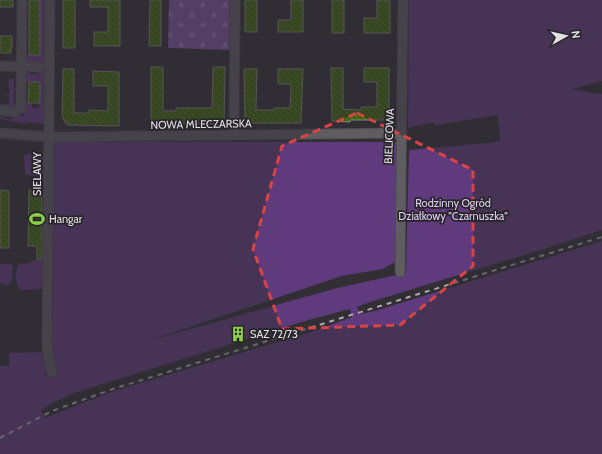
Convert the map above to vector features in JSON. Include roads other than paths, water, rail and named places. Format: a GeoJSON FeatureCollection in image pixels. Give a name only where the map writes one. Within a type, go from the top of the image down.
{"type":"FeatureCollection","features":[{"type":"Feature","properties":{"kind":"street"},"geometry":{"type":"LineString","coordinates":[[0,110],[15,112],[20,109],[22,66],[22,0]]}},
{"type":"Feature","properties":{"kind":"street","name":"SIELAWY"},"geometry":{"type":"LineString","coordinates":[[50,0],[47,344],[52,372]]}},
{"type":"Feature","properties":{"kind":"street"},"geometry":{"type":"LineString","coordinates":[[234,129],[235,0]]}},
{"type":"Feature","properties":{"kind":"street","name":"BIELICOWA"},"geometry":{"type":"LineString","coordinates":[[400,272],[402,0]]}},
{"type":"Feature","properties":{"kind":"street"},"geometry":{"type":"LineString","coordinates":[[0,66],[40,67]]}},
{"type":"Feature","properties":{"kind":"street","name":"NOWA MLECZARSKA"},"geometry":{"type":"LineString","coordinates":[[0,133],[49,137],[402,133]]}},
{"type":"Feature","properties":{"kind":"railway"},"geometry":{"type":"LineString","coordinates":[[0,438],[52,411],[113,389],[602,237]]}},
{"type":"Feature","properties":{"kind":"place","name":"Hangar"},"geometry":{"type":"Point","coordinates":[37,219]}},
{"type":"Feature","properties":{"kind":"place","name":"SAZ 72/73"},"geometry":{"type":"Point","coordinates":[238,334]}},
{"type":"Feature","properties":{"kind":"park label","name":"Rodzinny Ogród Działkowy \"Czarnuszka\""},"geometry":{"type":"Point","coordinates":[453,209]}}]}
